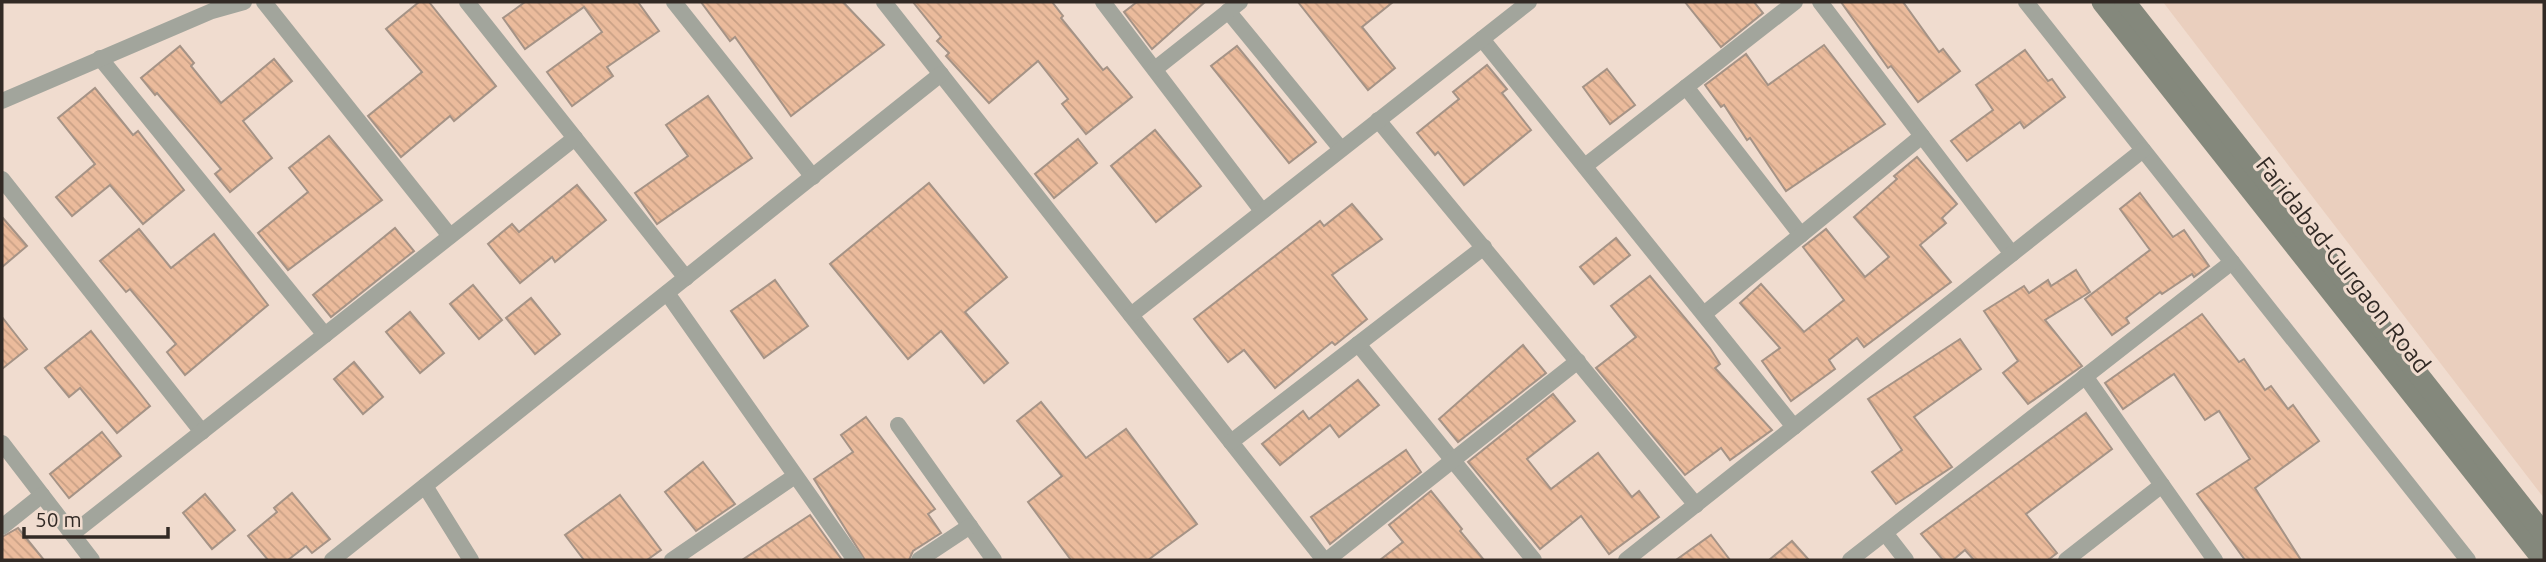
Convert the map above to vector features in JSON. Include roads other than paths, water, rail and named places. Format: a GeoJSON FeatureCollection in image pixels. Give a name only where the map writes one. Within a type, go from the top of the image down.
{"type":"FeatureCollection","features":[{"type":"Feature","properties":{"kind":"main road","name":"Faridabad-Gurgaon Road"},"geometry":{"type":"LineString","coordinates":[[2102,2],[2543,560]]}},
{"type":"Feature","properties":{"kind":"main road","name":"Faridabad-Gurgaon Road"},"geometry":{"type":"LineString","coordinates":[[2125,2],[2544,534]]}},
{"type":"Feature","properties":{"kind":"street"},"geometry":{"type":"LineString","coordinates":[[2,101],[212,11],[244,2]]}},
{"type":"Feature","properties":{"kind":"street"},"geometry":{"type":"LineString","coordinates":[[264,2],[450,236]]}},
{"type":"Feature","properties":{"kind":"street"},"geometry":{"type":"LineString","coordinates":[[467,2],[686,278]]}},
{"type":"Feature","properties":{"kind":"street"},"geometry":{"type":"LineString","coordinates":[[674,2],[813,177]]}},
{"type":"Feature","properties":{"kind":"street"},"geometry":{"type":"LineString","coordinates":[[884,2],[1326,560],[1577,361]]}},
{"type":"Feature","properties":{"kind":"street"},"geometry":{"type":"LineString","coordinates":[[1103,2],[1262,211]]}},
{"type":"Feature","properties":{"kind":"street"},"geometry":{"type":"LineString","coordinates":[[1130,315],[1529,2]]}},
{"type":"Feature","properties":{"kind":"street"},"geometry":{"type":"LineString","coordinates":[[1585,166],[1795,2]]}},
{"type":"Feature","properties":{"kind":"street"},"geometry":{"type":"LineString","coordinates":[[1820,2],[2012,254]]}},
{"type":"Feature","properties":{"kind":"street"},"geometry":{"type":"LineString","coordinates":[[2026,2],[2468,560]]}},
{"type":"Feature","properties":{"kind":"street"},"geometry":{"type":"LineString","coordinates":[[1155,69],[1234,6],[1341,149]]}},
{"type":"Feature","properties":{"kind":"street"},"geometry":{"type":"LineString","coordinates":[[1482,38],[1794,427]]}},
{"type":"Feature","properties":{"kind":"street"},"geometry":{"type":"LineString","coordinates":[[100,58],[325,335]]}},
{"type":"Feature","properties":{"kind":"street"},"geometry":{"type":"LineString","coordinates":[[332,560],[941,74]]}},
{"type":"Feature","properties":{"kind":"street"},"geometry":{"type":"LineString","coordinates":[[1686,87],[1801,235]]}},
{"type":"Feature","properties":{"kind":"street"},"geometry":{"type":"LineString","coordinates":[[1378,120],[1696,505]]}},
{"type":"Feature","properties":{"kind":"street"},"geometry":{"type":"LineString","coordinates":[[1703,314],[1922,136]]}},
{"type":"Feature","properties":{"kind":"street"},"geometry":{"type":"LineString","coordinates":[[72,534],[575,138]]}},
{"type":"Feature","properties":{"kind":"street"},"geometry":{"type":"LineString","coordinates":[[1626,560],[2143,150]]}},
{"type":"Feature","properties":{"kind":"street"},"geometry":{"type":"LineString","coordinates":[[2,179],[202,432]]}},
{"type":"Feature","properties":{"kind":"street"},"geometry":{"type":"LineString","coordinates":[[1231,442],[1483,247]]}},
{"type":"Feature","properties":{"kind":"street"},"geometry":{"type":"LineString","coordinates":[[1850,560],[2232,262]]}},
{"type":"Feature","properties":{"kind":"street"},"geometry":{"type":"LineString","coordinates":[[667,293],[855,560]]}},
{"type":"Feature","properties":{"kind":"street"},"geometry":{"type":"LineString","coordinates":[[1358,344],[1534,560]]}},
{"type":"Feature","properties":{"kind":"street"},"geometry":{"type":"LineString","coordinates":[[2085,376],[2215,560]]}},
{"type":"Feature","properties":{"kind":"street"},"geometry":{"type":"LineString","coordinates":[[898,425],[994,560]]}},
{"type":"Feature","properties":{"kind":"street"},"geometry":{"type":"LineString","coordinates":[[2,443],[92,560]]}},
{"type":"Feature","properties":{"kind":"street"},"geometry":{"type":"LineString","coordinates":[[672,560],[795,477]]}},
{"type":"Feature","properties":{"kind":"street"},"geometry":{"type":"LineString","coordinates":[[2066,560],[2162,485]]}},
{"type":"Feature","properties":{"kind":"street"},"geometry":{"type":"LineString","coordinates":[[425,486],[471,560]]}},
{"type":"Feature","properties":{"kind":"street"},"geometry":{"type":"LineString","coordinates":[[2,527],[42,495]]}},
{"type":"Feature","properties":{"kind":"street"},"geometry":{"type":"LineString","coordinates":[[919,560],[970,526]]}},
{"type":"Feature","properties":{"kind":"street"},"geometry":{"type":"LineString","coordinates":[[1885,533],[1906,560]]}}]}
